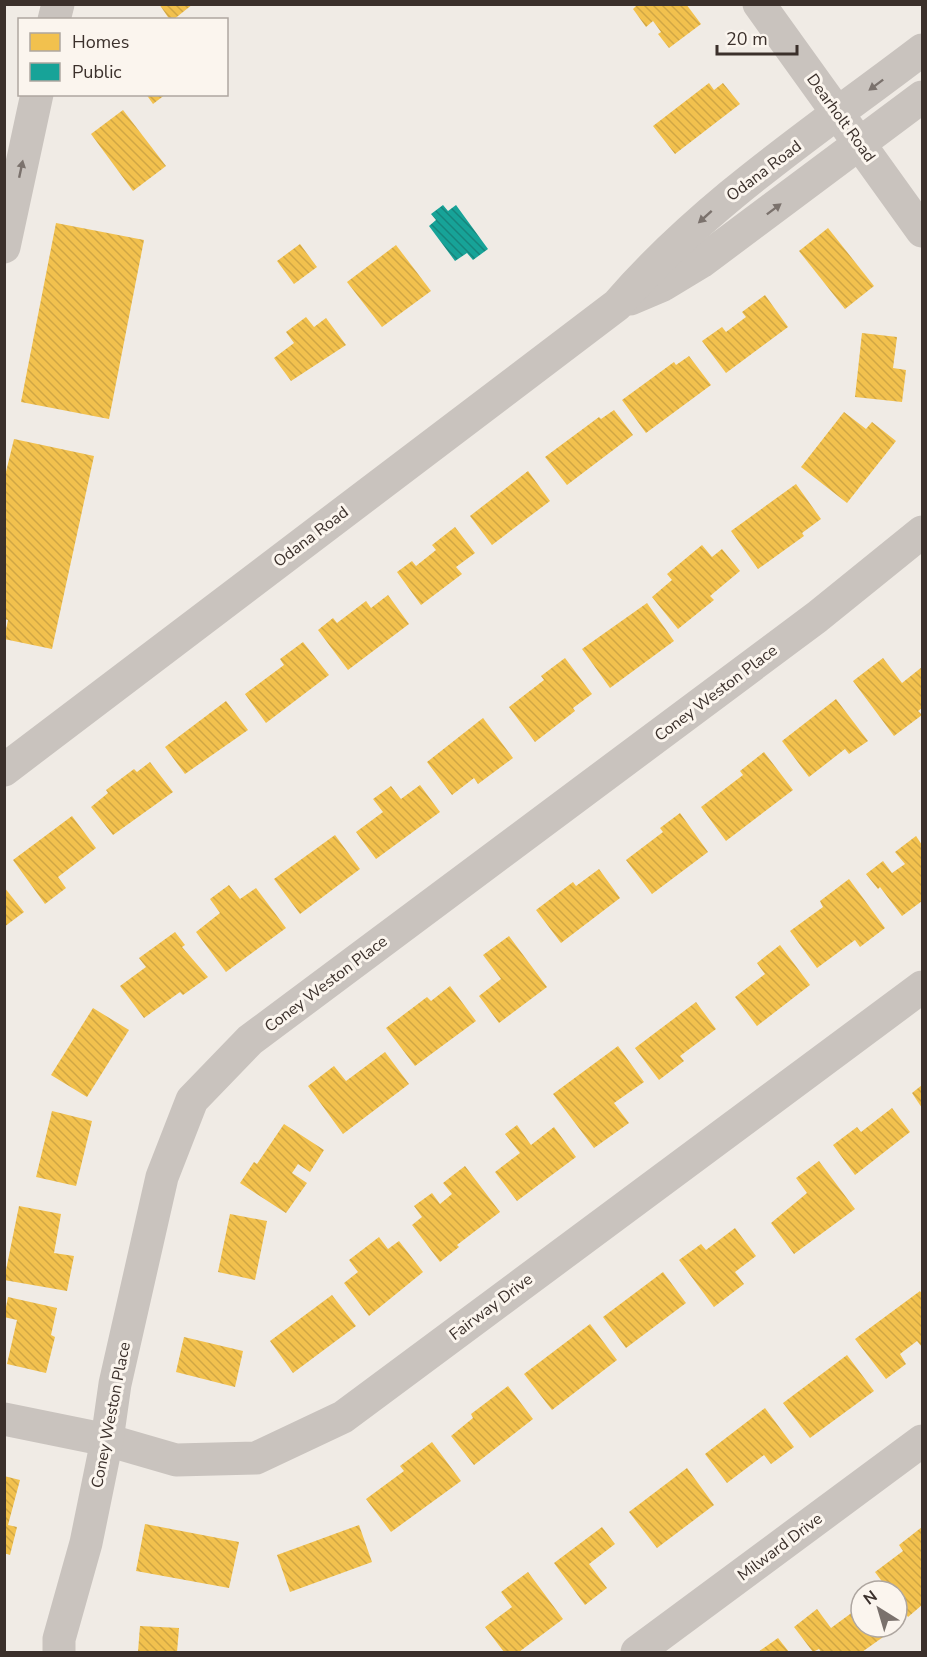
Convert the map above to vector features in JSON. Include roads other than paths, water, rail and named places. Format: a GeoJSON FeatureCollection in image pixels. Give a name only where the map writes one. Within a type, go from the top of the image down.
{"type":"FeatureCollection","features":[{"type":"Feature","properties":{"kind":"street","name":"Dearholt Road"},"geometry":{"type":"LineString","coordinates":[[759,4],[922,231]]}},
{"type":"Feature","properties":{"kind":"street","name":"Odana Road"},"geometry":{"type":"LineString","coordinates":[[4,770],[617,304],[649,268],[735,191],[922,50]]}},
{"type":"Feature","properties":{"kind":"street"},"geometry":{"type":"LineString","coordinates":[[4,247],[37,96]]}},
{"type":"Feature","properties":{"kind":"street","name":"Odana Road"},"geometry":{"type":"LineString","coordinates":[[617,304],[663,285],[701,262],[922,97]]}},
{"type":"Feature","properties":{"kind":"street","name":"Coney Weston Place"},"geometry":{"type":"LineString","coordinates":[[59,1653],[59,1639],[86,1543],[107,1440],[115,1384],[162,1177],[192,1100],[250,1040],[789,638],[922,532]]}},
{"type":"Feature","properties":{"kind":"street","name":"Fairway Drive"},"geometry":{"type":"LineString","coordinates":[[4,1419],[107,1440],[176,1460],[256,1458],[343,1417],[922,987]]}},
{"type":"Feature","properties":{"kind":"street","name":"Milward Drive"},"geometry":{"type":"LineString","coordinates":[[637,1653],[922,1441]]}}]}
